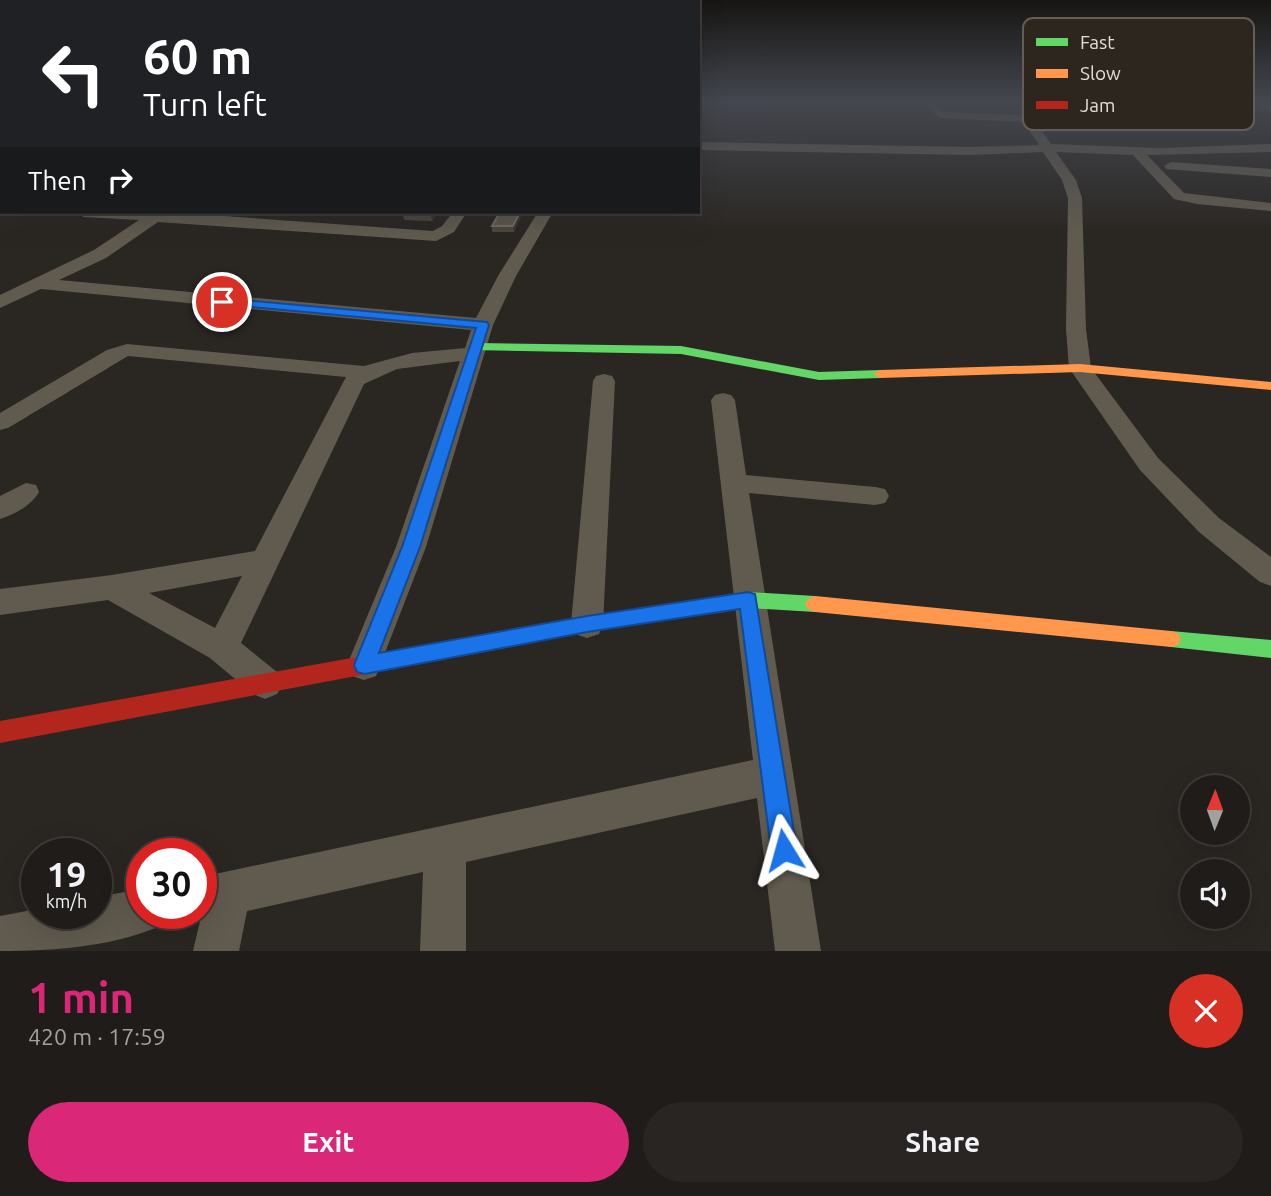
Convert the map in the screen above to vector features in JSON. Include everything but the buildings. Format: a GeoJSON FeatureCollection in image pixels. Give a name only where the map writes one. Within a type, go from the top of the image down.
{"type":"FeatureCollection","features":[{"type":"Feature","properties":{"kind":"street"},"geometry":{"type":"LineString","coordinates":[[719,146],[971,151],[1048,148],[1136,151],[1271,148]]}},
{"type":"Feature","properties":{"kind":"street"},"geometry":{"type":"LineString","coordinates":[[1048,148],[1069,180],[1074,198],[1076,329],[1080,368],[1149,464],[1209,525],[1271,574]]}},
{"type":"Feature","properties":{"kind":"street"},"geometry":{"type":"LineString","coordinates":[[1136,151],[1175,193],[1186,198],[1271,207]]}},
{"type":"Feature","properties":{"kind":"street"},"geometry":{"type":"LineString","coordinates":[[1148,164],[1271,173]]}},
{"type":"Feature","properties":{"kind":"street"},"geometry":{"type":"LineString","coordinates":[[0,302],[41,285],[100,254],[159,214],[436,236],[448,229],[459,214]]}},
{"type":"Feature","properties":{"kind":"street"},"geometry":{"type":"LineString","coordinates":[[365,665],[411,547],[478,342],[507,276],[544,214]]}},
{"type":"Feature","properties":{"kind":"street"},"geometry":{"type":"LineString","coordinates":[[41,285],[478,342],[681,350],[819,376],[1080,368],[1271,386]]}},
{"type":"Feature","properties":{"kind":"street"},"geometry":{"type":"LineString","coordinates":[[0,423],[114,354],[127,350],[363,372],[478,342]]}},
{"type":"Feature","properties":{"kind":"street"},"geometry":{"type":"LineString","coordinates":[[222,649],[263,561],[355,380],[363,372]]}},
{"type":"Feature","properties":{"kind":"street"},"geometry":{"type":"LineString","coordinates":[[587,624],[604,381]]}},
{"type":"Feature","properties":{"kind":"street"},"geometry":{"type":"LineString","coordinates":[[723,400],[748,600],[798,951]]}},
{"type":"Feature","properties":{"kind":"street"},"geometry":{"type":"LineString","coordinates":[[734,483],[875,496]]}},
{"type":"Feature","properties":{"kind":"street"},"geometry":{"type":"LineString","coordinates":[[0,509],[26,492]]}},
{"type":"Feature","properties":{"kind":"street"},"geometry":{"type":"LineString","coordinates":[[0,602],[112,587],[263,561]]}},
{"type":"Feature","properties":{"kind":"street"},"geometry":{"type":"LineString","coordinates":[[112,587],[222,649],[265,683]]}},
{"type":"Feature","properties":{"kind":"street"},"geometry":{"type":"LineString","coordinates":[[0,732],[587,624],[748,600],[782,601],[1271,649]]}},
{"type":"Feature","properties":{"kind":"street"},"geometry":{"type":"LineString","coordinates":[[217,895],[773,775]]}},
{"type":"Feature","properties":{"kind":"street"},"geometry":{"type":"LineString","coordinates":[[443,951],[445,846]]}},
{"type":"Feature","properties":{"kind":"street"},"geometry":{"type":"LineString","coordinates":[[0,939],[126,914]]}},
{"type":"Feature","properties":{"kind":"street"},"geometry":{"type":"LineString","coordinates":[[215,929],[216,951]]}},
{"type":"Feature","properties":{"kind":"traffic: fast"},"geometry":{"type":"LineString","coordinates":[[477,347],[681,350],[819,376],[880,374]]}},
{"type":"Feature","properties":{"kind":"traffic: fast"},"geometry":{"type":"LineString","coordinates":[[463,647],[587,624],[748,600],[815,604]]}},
{"type":"Feature","properties":{"kind":"traffic: fast"},"geometry":{"type":"LineString","coordinates":[[1171,639],[1271,649]]}},
{"type":"Feature","properties":{"kind":"traffic: slow"},"geometry":{"type":"LineString","coordinates":[[880,374],[1080,368],[1271,386]]}},
{"type":"Feature","properties":{"kind":"traffic: slow"},"geometry":{"type":"LineString","coordinates":[[815,604],[1171,639]]}},
{"type":"Feature","properties":{"kind":"traffic: jam"},"geometry":{"type":"LineString","coordinates":[[0,732],[463,647]]}},
{"type":"Feature","properties":{"kind":"route"},"geometry":{"type":"LineString","coordinates":[[222,302],[483,325],[411,547],[365,665],[587,624],[748,600],[784,850]]}}]}
